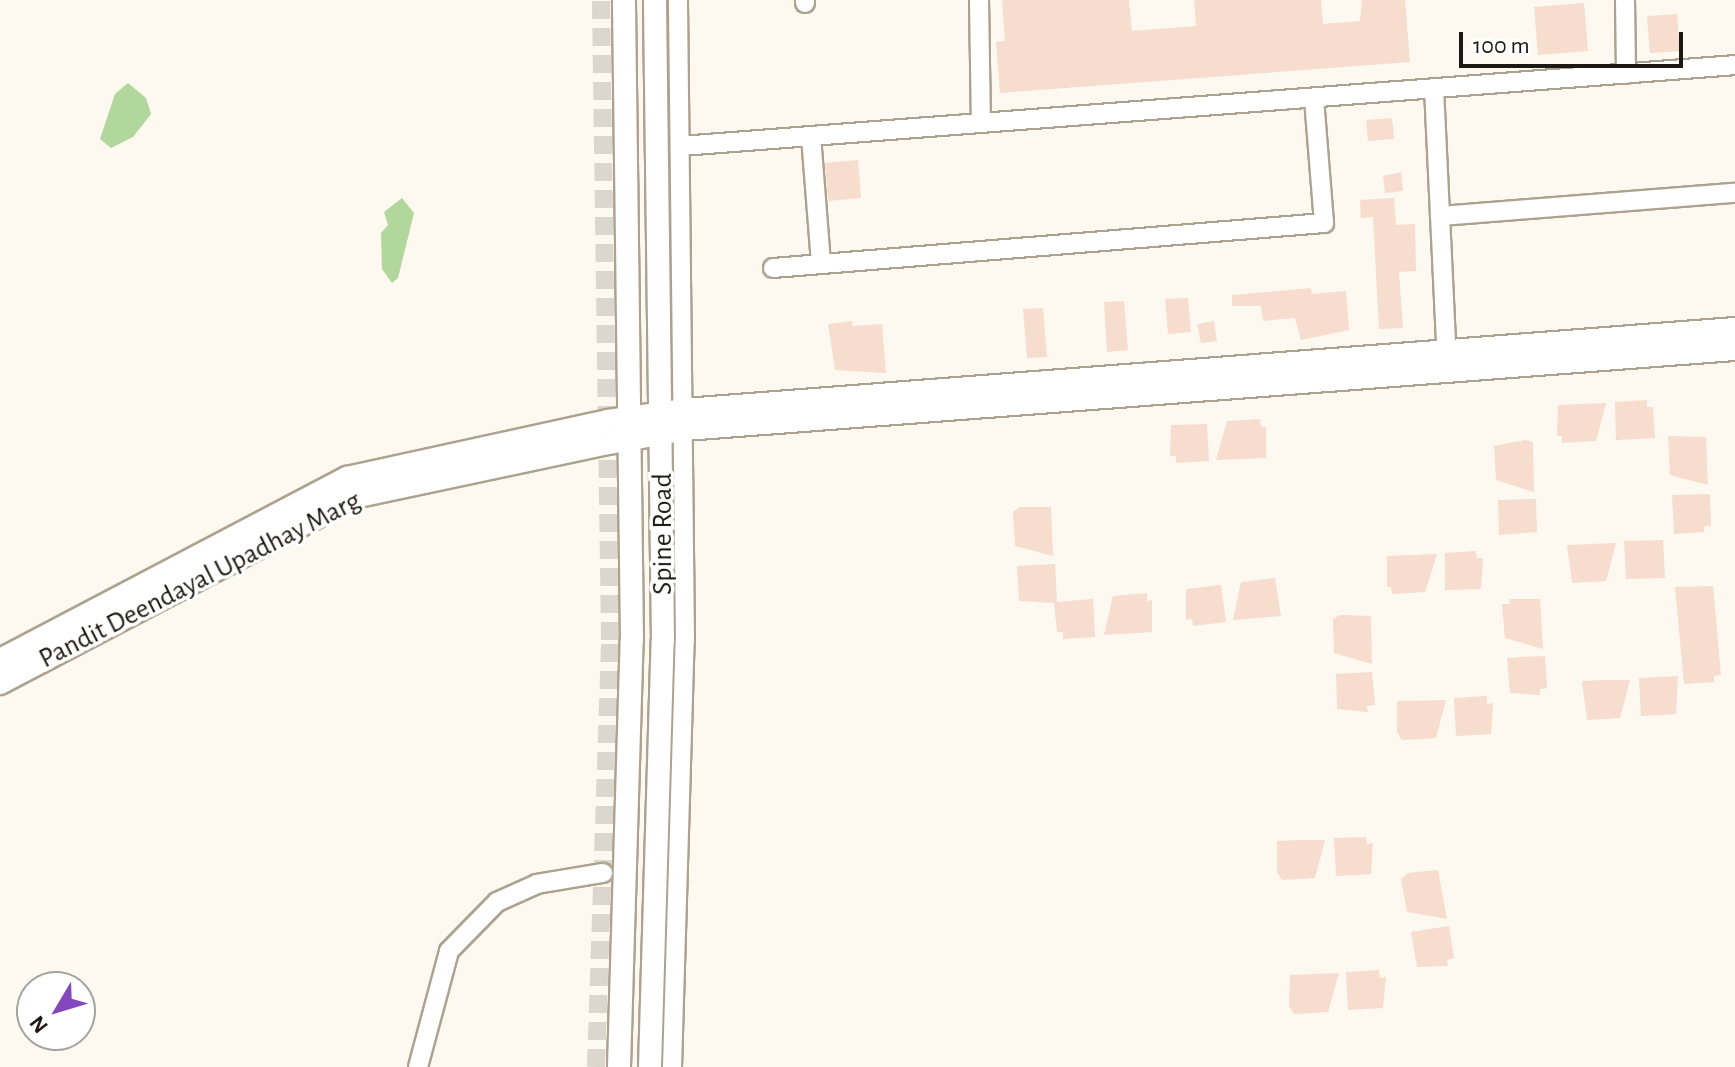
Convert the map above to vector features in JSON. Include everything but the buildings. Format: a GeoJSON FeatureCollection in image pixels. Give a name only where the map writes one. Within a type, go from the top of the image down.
{"type":"FeatureCollection","features":[{"type":"Feature","properties":{"kind":"main road","name":"Spine Road"},"geometry":{"type":"LineString","coordinates":[[619,1067],[632,655],[632,428],[624,0]]}},
{"type":"Feature","properties":{"kind":"main road","name":"Spine Road"},"geometry":{"type":"LineString","coordinates":[[650,1067],[674,422],[655,0]]}},
{"type":"Feature","properties":{"kind":"main road"},"geometry":{"type":"LineString","coordinates":[[1447,362],[1735,329]]}},
{"type":"Feature","properties":{"kind":"main road"},"geometry":{"type":"LineString","coordinates":[[1447,362],[1735,349]]}},
{"type":"Feature","properties":{"kind":"main road","name":"Pandit Deendayal Upadhay Marg"},"geometry":{"type":"LineString","coordinates":[[0,660],[347,478],[674,422],[1447,362]]}},
{"type":"Feature","properties":{"kind":"main road","name":"Pandit Deendayal Upadhay Marg"},"geometry":{"type":"LineString","coordinates":[[0,683],[354,497],[632,428]]}},
{"type":"Feature","properties":{"kind":"street","name":"Spine Road"},"geometry":{"type":"LineString","coordinates":[[672,1067],[685,641],[674,422],[681,146],[678,0]]}},
{"type":"Feature","properties":{"kind":"street"},"geometry":{"type":"LineString","coordinates":[[979,0],[981,123]]}},
{"type":"Feature","properties":{"kind":"street"},"geometry":{"type":"LineString","coordinates":[[1625,0],[1626,74]]}},
{"type":"Feature","properties":{"kind":"street"},"geometry":{"type":"LineString","coordinates":[[681,146],[1735,65]]}},
{"type":"Feature","properties":{"kind":"street"},"geometry":{"type":"LineString","coordinates":[[1434,88],[1447,362]]}},
{"type":"Feature","properties":{"kind":"street"},"geometry":{"type":"LineString","coordinates":[[773,268],[1324,223],[1314,98]]}},
{"type":"Feature","properties":{"kind":"street"},"geometry":{"type":"LineString","coordinates":[[811,136],[821,264]]}},
{"type":"Feature","properties":{"kind":"street"},"geometry":{"type":"LineString","coordinates":[[1440,216],[1735,193]]}},
{"type":"Feature","properties":{"kind":"street"},"geometry":{"type":"LineString","coordinates":[[418,1067],[449,951],[497,902],[537,884],[603,873]]}},
{"type":"Feature","properties":{"kind":"shaded area"},"geometry":{"type":"Polygon","coordinates":[[[128,83],[146,98],[151,114],[133,137],[111,148],[100,139],[115,94],[128,83]]]}},
{"type":"Feature","properties":{"kind":"shaded area"},"geometry":{"type":"Polygon","coordinates":[[[402,198],[414,213],[398,278],[392,283],[382,269],[381,233],[388,225],[384,212],[402,198]]]}},
{"type":"Feature","properties":{"kind":"tunnel"},"geometry":{"type":"LineString","coordinates":[[596,1067],[610,640],[601,0]]}}]}
